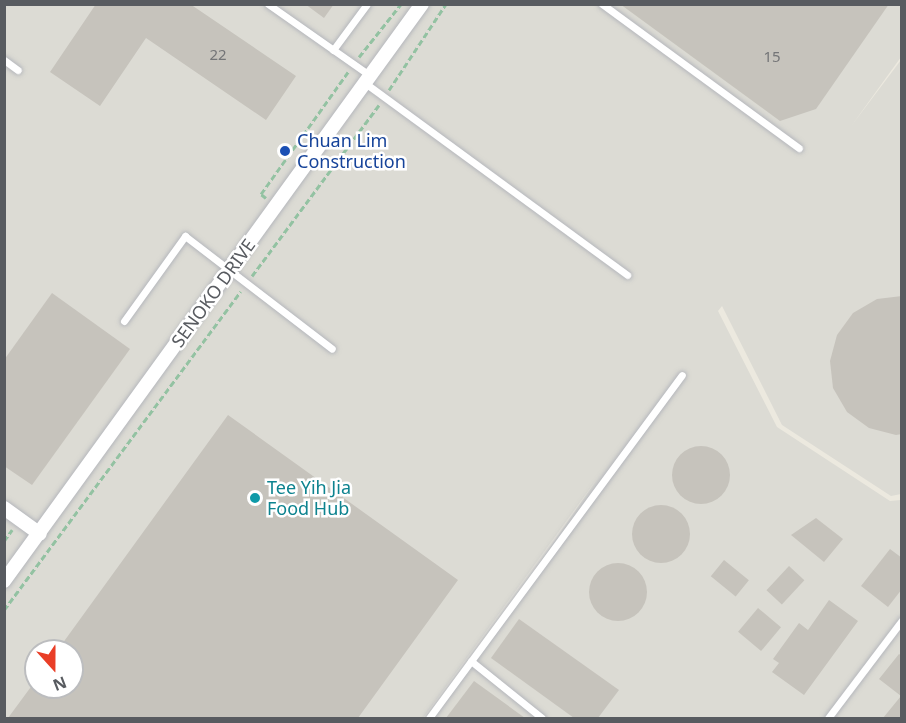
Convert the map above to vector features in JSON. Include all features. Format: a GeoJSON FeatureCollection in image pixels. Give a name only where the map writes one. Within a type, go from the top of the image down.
{"type":"FeatureCollection","features":[{"type":"Feature","properties":{"kind":"street","name":"SENOKO DRIVE"},"geometry":{"type":"LineString","coordinates":[[4,581],[422,4]]}},
{"type":"Feature","properties":{"kind":"street"},"geometry":{"type":"LineString","coordinates":[[4,508],[40,534]]}},
{"type":"Feature","properties":{"kind":"lane"},"geometry":{"type":"LineString","coordinates":[[268,4],[353,65],[385,97],[627,275]]}},
{"type":"Feature","properties":{"kind":"lane"},"geometry":{"type":"LineString","coordinates":[[333,50],[367,4]]}},
{"type":"Feature","properties":{"kind":"lane"},"geometry":{"type":"LineString","coordinates":[[602,4],[799,148]]}},
{"type":"Feature","properties":{"kind":"lane"},"geometry":{"type":"LineString","coordinates":[[4,60],[18,70]]}},
{"type":"Feature","properties":{"kind":"lane"},"geometry":{"type":"LineString","coordinates":[[124,321],[185,236],[232,268],[333,348]]}},
{"type":"Feature","properties":{"kind":"lane"},"geometry":{"type":"LineString","coordinates":[[429,718],[682,375]]}},
{"type":"Feature","properties":{"kind":"lane"},"geometry":{"type":"LineString","coordinates":[[828,718],[902,620]]}},
{"type":"Feature","properties":{"kind":"lane"},"geometry":{"type":"LineString","coordinates":[[471,661],[542,718]]}},
{"type":"Feature","properties":{"kind":"path"},"geometry":{"type":"LineString","coordinates":[[276,207],[261,194],[353,65],[401,4]]}},
{"type":"Feature","properties":{"kind":"path"},"geometry":{"type":"LineString","coordinates":[[4,610],[385,97],[446,4]]}},
{"type":"Feature","properties":{"kind":"shaded area"},"geometry":{"type":"Polygon","coordinates":[[[4,5],[901,5],[901,57],[852,125],[901,60],[901,494],[891,496],[782,425],[722,306],[718,311],[777,427],[890,501],[901,500],[901,718],[433,718],[597,479],[423,718],[5,718],[4,5]]]}},
{"type":"Feature","properties":{"kind":"building"},"geometry":{"type":"Polygon","coordinates":[[[96,4],[190,4],[296,76],[266,120],[146,38],[100,106],[50,72],[96,4]]]}},
{"type":"Feature","properties":{"kind":"building"},"geometry":{"type":"Polygon","coordinates":[[[305,4],[334,4],[324,18],[305,4]]]}},
{"type":"Feature","properties":{"kind":"building"},"geometry":{"type":"Polygon","coordinates":[[[620,4],[889,4],[816,109],[780,121],[620,4]]]}},
{"type":"Feature","properties":{"kind":"building"},"geometry":{"type":"Polygon","coordinates":[[[52,293],[130,349],[32,485],[4,466],[4,360],[52,293]]]}},
{"type":"Feature","properties":{"kind":"building"},"geometry":{"type":"Polygon","coordinates":[[[902,296],[902,434],[896,435],[869,428],[847,412],[833,388],[830,361],[837,335],[853,313],[877,299],[902,296]]]}},
{"type":"Feature","properties":{"kind":"building","name":"Tee Yih Jia Food Hub"},"geometry":{"type":"Polygon","coordinates":[[[228,415],[458,580],[358,718],[8,718],[24,696],[24,699],[84,699],[84,639],[66,639],[228,415]]]}},
{"type":"Feature","properties":{"kind":"building"},"geometry":{"type":"Polygon","coordinates":[[[701,446],[712,448],[722,454],[728,464],[730,475],[728,486],[722,496],[712,502],[701,504],[690,502],[680,496],[674,486],[672,475],[674,464],[680,454],[690,448],[701,446]]]}},
{"type":"Feature","properties":{"kind":"building"},"geometry":{"type":"Polygon","coordinates":[[[661,505],[672,507],[685,518],[690,534],[688,545],[677,558],[661,563],[650,561],[637,550],[632,534],[634,523],[645,510],[661,505]]]}},
{"type":"Feature","properties":{"kind":"building"},"geometry":{"type":"Polygon","coordinates":[[[816,518],[843,539],[824,562],[791,535],[816,518]]]}},
{"type":"Feature","properties":{"kind":"building"},"geometry":{"type":"Polygon","coordinates":[[[890,549],[902,558],[902,589],[888,607],[861,586],[890,549]]]}},
{"type":"Feature","properties":{"kind":"building"},"geometry":{"type":"Polygon","coordinates":[[[724,560],[749,580],[736,596],[711,576],[724,560]]]}},
{"type":"Feature","properties":{"kind":"building"},"geometry":{"type":"Polygon","coordinates":[[[618,563],[629,565],[639,571],[645,581],[647,592],[645,603],[639,613],[629,619],[618,621],[607,619],[597,613],[591,603],[589,592],[591,581],[597,571],[607,565],[618,563]]]}},
{"type":"Feature","properties":{"kind":"building"},"geometry":{"type":"Polygon","coordinates":[[[789,566],[804,580],[782,604],[766,590],[789,566]]]}},
{"type":"Feature","properties":{"kind":"building"},"geometry":{"type":"Polygon","coordinates":[[[829,600],[858,621],[804,695],[772,672],[779,663],[773,659],[799,623],[808,630],[829,600]]]}},
{"type":"Feature","properties":{"kind":"building"},"geometry":{"type":"Polygon","coordinates":[[[758,608],[781,627],[761,651],[738,632],[758,608]]]}},
{"type":"Feature","properties":{"kind":"building"},"geometry":{"type":"Polygon","coordinates":[[[519,619],[619,690],[598,718],[574,718],[491,658],[519,619]]]}},
{"type":"Feature","properties":{"kind":"building"},"geometry":{"type":"Polygon","coordinates":[[[899,654],[902,656],[902,718],[883,718],[901,696],[879,679],[899,654]]]}},
{"type":"Feature","properties":{"kind":"building"},"geometry":{"type":"Polygon","coordinates":[[[474,681],[525,718],[446,718],[474,681]]]}},
{"type":"Feature","properties":{"kind":"place","name":"Chuan Lim Construction"},"geometry":{"type":"Point","coordinates":[285,151]}},
{"type":"Feature","properties":{"kind":"place","name":"Tee Yih Jia Food Hub"},"geometry":{"type":"Point","coordinates":[255,498]}}]}
